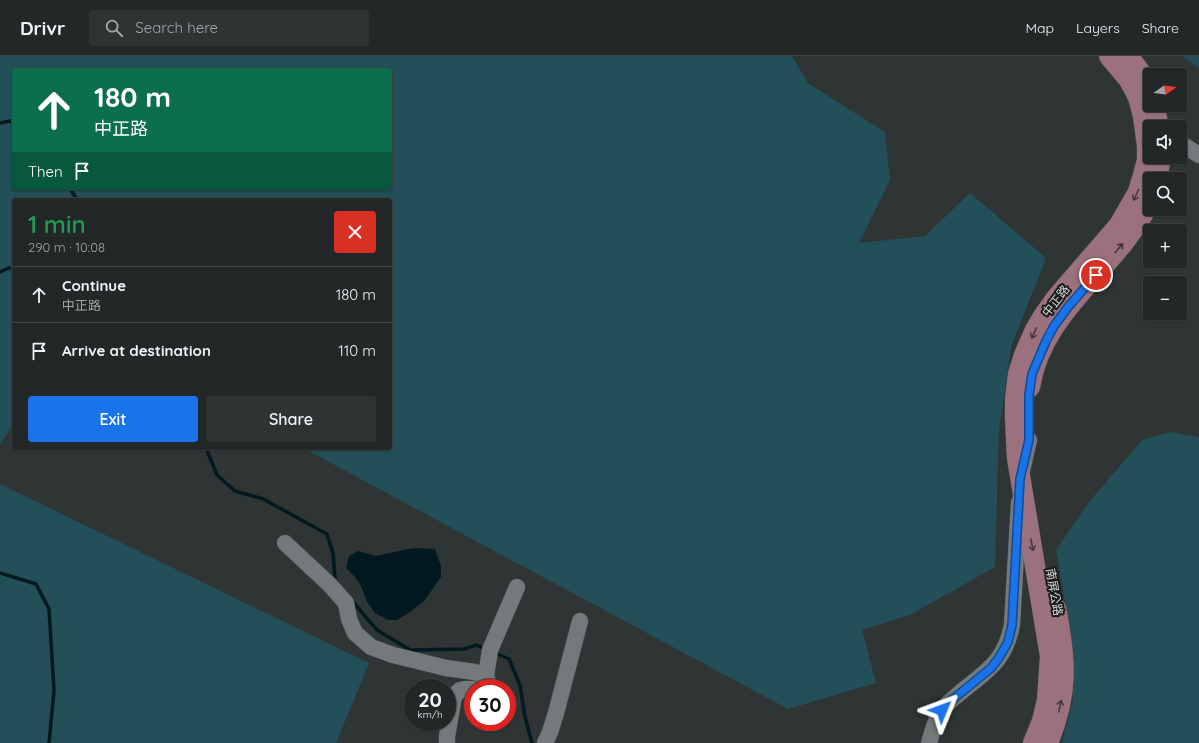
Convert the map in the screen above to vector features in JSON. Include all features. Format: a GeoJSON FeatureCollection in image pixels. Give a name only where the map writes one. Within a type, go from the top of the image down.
{"type":"FeatureCollection","features":[{"type":"Feature","properties":{"kind":"main road","name":"中正路"},"geometry":{"type":"LineString","coordinates":[[1110,56],[1129,80],[1147,120]]}},
{"type":"Feature","properties":{"kind":"main road"},"geometry":{"type":"LineString","coordinates":[[1128,56],[1139,70],[1143,79]]}},
{"type":"Feature","properties":{"kind":"main road","name":"中正路"},"geometry":{"type":"LineString","coordinates":[[1020,479],[1017,458],[1015,399],[1018,374],[1024,355],[1044,314],[1119,225],[1138,192],[1145,164]]}},
{"type":"Feature","properties":{"kind":"main road","name":"中正路"},"geometry":{"type":"LineString","coordinates":[[1029,440],[1029,395],[1032,374],[1046,341],[1054,326],[1068,307],[1124,242],[1143,214]]}},
{"type":"Feature","properties":{"kind":"main road","name":"南屏公路"},"geometry":{"type":"LineString","coordinates":[[1029,440],[1032,471],[1062,636],[1063,690],[1054,729],[1048,743]]}},
{"type":"Feature","properties":{"kind":"main road","name":"南屏公路"},"geometry":{"type":"LineString","coordinates":[[1020,479],[1050,656],[1047,700],[1042,720],[1033,743]]}},
{"type":"Feature","properties":{"kind":"street"},"geometry":{"type":"LineString","coordinates":[[1187,147],[1199,155]]}},
{"type":"Feature","properties":{"kind":"street"},"geometry":{"type":"LineString","coordinates":[[929,743],[936,721],[942,710],[991,668],[1008,642],[1012,625],[1020,479],[1029,440]]}},
{"type":"Feature","properties":{"kind":"street"},"geometry":{"type":"LineString","coordinates":[[285,543],[330,585],[346,603],[349,619],[355,633],[371,647],[393,655],[446,668],[475,672],[484,679]]}},
{"type":"Feature","properties":{"kind":"street"},"geometry":{"type":"LineString","coordinates":[[488,679],[490,650],[518,587]]}},
{"type":"Feature","properties":{"kind":"street"},"geometry":{"type":"LineString","coordinates":[[545,743],[556,713],[580,621]]}},
{"type":"Feature","properties":{"kind":"street"},"geometry":{"type":"LineString","coordinates":[[447,743],[454,696],[460,690],[464,689]]}},
{"type":"Feature","properties":{"kind":"shaded area"},"geometry":{"type":"Polygon","coordinates":[[[0,56],[792,56],[808,83],[885,132],[890,180],[859,243],[925,236],[970,193],[1046,258],[1012,344],[999,429],[995,567],[910,615],[862,630],[876,683],[788,709],[307,450],[392,450],[392,198],[12,198],[12,426],[0,445],[0,56]]]}},
{"type":"Feature","properties":{"kind":"shaded area"},"geometry":{"type":"Polygon","coordinates":[[[1183,56],[1199,56],[1199,68],[1184,58],[1183,56]]]}},
{"type":"Feature","properties":{"kind":"shaded area"},"geometry":{"type":"Polygon","coordinates":[[[1170,432],[1199,437],[1199,743],[1062,743],[1073,700],[1071,636],[1056,550],[1089,502],[1142,440],[1170,432]]]}},
{"type":"Feature","properties":{"kind":"shaded area"},"geometry":{"type":"Polygon","coordinates":[[[0,484],[369,663],[336,743],[0,743],[0,484]]]}},
{"type":"Feature","properties":{"kind":"shaded area"},"geometry":{"type":"Polygon","coordinates":[[[414,548],[435,549],[441,566],[441,577],[424,601],[397,620],[388,620],[375,613],[367,602],[361,586],[346,568],[349,556],[358,551],[376,556],[414,548]]]}},
{"type":"Feature","properties":{"kind":"waterway"},"geometry":{"type":"LineString","coordinates":[[0,123],[12,122]]}},
{"type":"Feature","properties":{"kind":"waterway"},"geometry":{"type":"LineString","coordinates":[[71,190],[76,198]]}},
{"type":"Feature","properties":{"kind":"waterway"},"geometry":{"type":"LineString","coordinates":[[0,272],[12,268]]}},
{"type":"Feature","properties":{"kind":"waterway"},"geometry":{"type":"LineString","coordinates":[[207,450],[217,475],[235,491],[263,499],[327,534],[333,553],[335,579],[337,582]]}},
{"type":"Feature","properties":{"kind":"waterway"},"geometry":{"type":"LineString","coordinates":[[0,573],[36,584],[49,609],[54,691],[49,743]]}},
{"type":"Feature","properties":{"kind":"waterway"},"geometry":{"type":"LineString","coordinates":[[352,601],[377,630],[410,650],[464,649],[476,645],[486,649]]}},
{"type":"Feature","properties":{"kind":"waterway"},"geometry":{"type":"LineString","coordinates":[[493,652],[509,659],[520,685],[525,717],[532,743]]}},
{"type":"Feature","properties":{"kind":"route"},"geometry":{"type":"LineString","coordinates":[[942,710],[991,668],[1008,642],[1012,625],[1020,479],[1029,440],[1029,395],[1032,374],[1054,326],[1068,307],[1096,275]]}}]}
